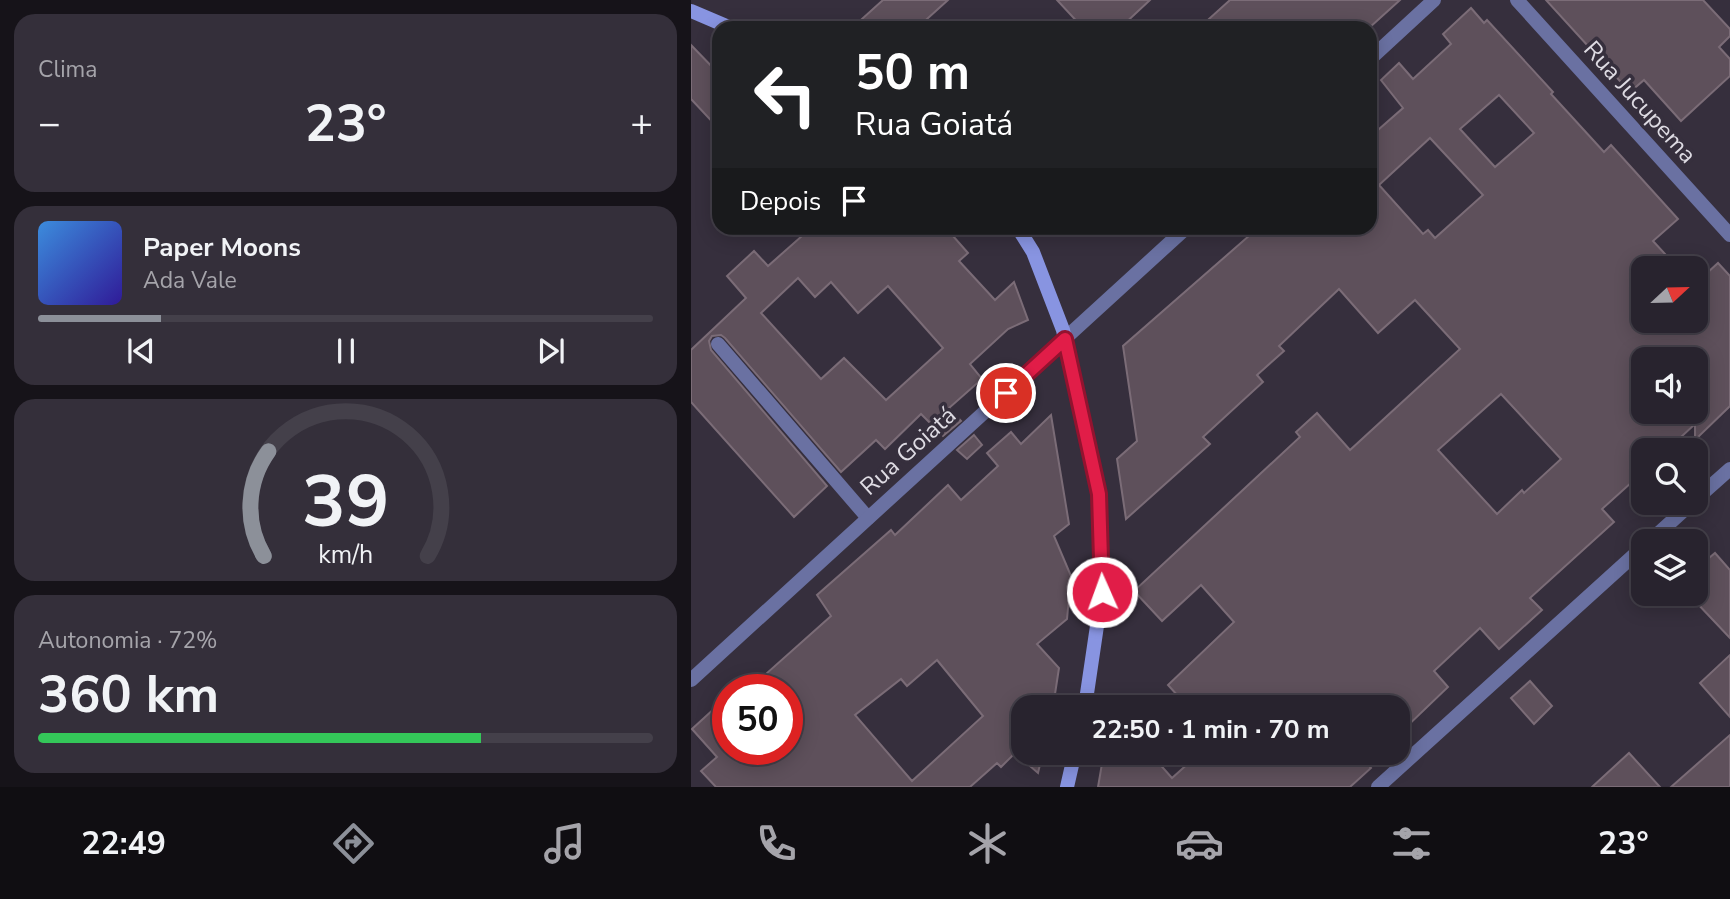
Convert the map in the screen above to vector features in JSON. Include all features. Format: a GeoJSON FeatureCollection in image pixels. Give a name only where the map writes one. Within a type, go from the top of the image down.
{"type":"FeatureCollection","features":[{"type":"Feature","properties":{"kind":"main road"},"geometry":{"type":"LineString","coordinates":[[691,11],[715,21]]}},
{"type":"Feature","properties":{"kind":"main road"},"geometry":{"type":"LineString","coordinates":[[1022,235],[1033,252],[1065,339],[1099,494],[1102,592],[1087,695]]}},
{"type":"Feature","properties":{"kind":"main road"},"geometry":{"type":"LineString","coordinates":[[1067,787],[1072,765]]}},
{"type":"Feature","properties":{"kind":"street"},"geometry":{"type":"LineString","coordinates":[[1377,53],[1434,0]]}},
{"type":"Feature","properties":{"kind":"street","name":"Rua Jucupema"},"geometry":{"type":"LineString","coordinates":[[1517,0],[1730,235]]}},
{"type":"Feature","properties":{"kind":"street","name":"Rua Goiatá"},"geometry":{"type":"LineString","coordinates":[[691,680],[1178,235]]}},
{"type":"Feature","properties":{"kind":"street"},"geometry":{"type":"LineString","coordinates":[[718,344],[868,518]]}},
{"type":"Feature","properties":{"kind":"street"},"geometry":{"type":"LineString","coordinates":[[1708,489],[1730,469]]}},
{"type":"Feature","properties":{"kind":"street"},"geometry":{"type":"LineString","coordinates":[[1663,529],[1679,515]]}},
{"type":"Feature","properties":{"kind":"street"},"geometry":{"type":"LineString","coordinates":[[1378,787],[1631,558]]}},
{"type":"Feature","properties":{"kind":"building"},"geometry":{"type":"Polygon","coordinates":[[[883,0],[948,0],[925,21],[860,21],[883,0]]]}},
{"type":"Feature","properties":{"kind":"building"},"geometry":{"type":"Polygon","coordinates":[[[1057,0],[1150,0],[1128,21],[1076,21],[1057,0]]]}},
{"type":"Feature","properties":{"kind":"building"},"geometry":{"type":"Polygon","coordinates":[[[1230,0],[1400,0],[1377,21],[1207,21],[1230,0]]]}},
{"type":"Feature","properties":{"kind":"building"},"geometry":{"type":"Polygon","coordinates":[[[1546,0],[1703,0],[1730,29],[1730,36],[1719,47],[1730,59],[1730,76],[1681,121],[1644,80],[1630,92],[1546,0]]]}},
{"type":"Feature","properties":{"kind":"building"},"geometry":{"type":"Polygon","coordinates":[[[1471,8],[1484,23],[1487,20],[1604,152],[1611,145],[1678,219],[1653,241],[1667,256],[1631,256],[1631,333],[1708,333],[1708,272],[1718,263],[1730,276],[1730,406],[1697,438],[1695,424],[1680,438],[1631,438],[1631,483],[1602,509],[1614,522],[1530,598],[1542,610],[1499,649],[1480,628],[1434,671],[1448,687],[1410,723],[1410,695],[1177,695],[1168,685],[1234,622],[1201,585],[1162,621],[1134,591],[1300,437],[1296,432],[1317,413],[1350,450],[1460,349],[1415,300],[1378,333],[1339,289],[1279,346],[1284,351],[1257,375],[1263,382],[1203,437],[1210,444],[1126,519],[1117,459],[1137,441],[1123,346],[1250,235],[1377,235],[1377,131],[1403,108],[1381,80],[1399,63],[1413,79],[1451,44],[1443,34],[1471,8]],[[1499,95],[1460,129],[1495,167],[1534,133],[1499,95]],[[1430,138],[1379,185],[1423,234],[1428,230],[1435,238],[1483,195],[1430,138]],[[1501,394],[1438,450],[1497,514],[1561,459],[1501,394]]]}},
{"type":"Feature","properties":{"kind":"building"},"geometry":{"type":"Polygon","coordinates":[[[691,45],[712,67],[712,122],[691,99],[691,45]]]}},
{"type":"Feature","properties":{"kind":"building"},"geometry":{"type":"Polygon","coordinates":[[[803,235],[952,235],[968,253],[959,261],[995,300],[1014,282],[1028,320],[1008,329],[970,364],[982,379],[949,408],[961,421],[943,436],[921,414],[885,449],[876,440],[841,472],[725,338],[721,335],[712,336],[709,341],[711,350],[827,486],[794,517],[691,402],[691,350],[746,298],[727,276],[754,251],[768,266],[803,235]],[[798,278],[761,313],[821,379],[844,358],[886,400],[943,348],[888,286],[858,313],[831,282],[815,297],[798,278]]]}},
{"type":"Feature","properties":{"kind":"building"},"geometry":{"type":"Polygon","coordinates":[[[1051,415],[1069,524],[1054,536],[1071,576],[1067,619],[1037,644],[1059,668],[1055,695],[1011,695],[1011,757],[1001,767],[997,763],[970,787],[716,787],[701,771],[712,761],[712,765],[803,765],[803,674],[766,674],[831,616],[817,595],[891,530],[895,535],[948,485],[961,500],[998,466],[987,453],[1011,432],[1021,444],[1051,415]],[[937,660],[907,686],[901,679],[855,715],[912,781],[983,716],[937,660]]]}},
{"type":"Feature","properties":{"kind":"building"},"geometry":{"type":"Polygon","coordinates":[[[974,435],[982,445],[967,459],[957,450],[974,435]]]}},
{"type":"Feature","properties":{"kind":"building"},"geometry":{"type":"Polygon","coordinates":[[[1715,553],[1730,570],[1730,638],[1700,606],[1708,606],[1708,559],[1715,553]]]}},
{"type":"Feature","properties":{"kind":"building"},"geometry":{"type":"Polygon","coordinates":[[[1730,655],[1730,717],[1700,683],[1730,655]]]}},
{"type":"Feature","properties":{"kind":"building"},"geometry":{"type":"Polygon","coordinates":[[[1530,681],[1552,706],[1534,724],[1511,698],[1530,681]]]}},
{"type":"Feature","properties":{"kind":"building"},"geometry":{"type":"Polygon","coordinates":[[[712,711],[712,751],[692,729],[712,711]]]}},
{"type":"Feature","properties":{"kind":"building"},"geometry":{"type":"Polygon","coordinates":[[[1730,735],[1730,787],[1671,787],[1730,735]]]}},
{"type":"Feature","properties":{"kind":"building"},"geometry":{"type":"Polygon","coordinates":[[[1629,753],[1660,787],[1592,787],[1629,753]]]}},
{"type":"Feature","properties":{"kind":"building"},"geometry":{"type":"Polygon","coordinates":[[[1029,765],[1040,765],[1038,773],[1029,765]]]}},
{"type":"Feature","properties":{"kind":"building"},"geometry":{"type":"Polygon","coordinates":[[[1102,765],[1160,765],[1172,778],[1186,765],[1368,765],[1371,768],[1350,787],[1098,787],[1102,765]]]}},
{"type":"Feature","properties":{"kind":"route"},"geometry":{"type":"LineString","coordinates":[[1006,393],[1065,339],[1099,494],[1102,592]]}}]}
